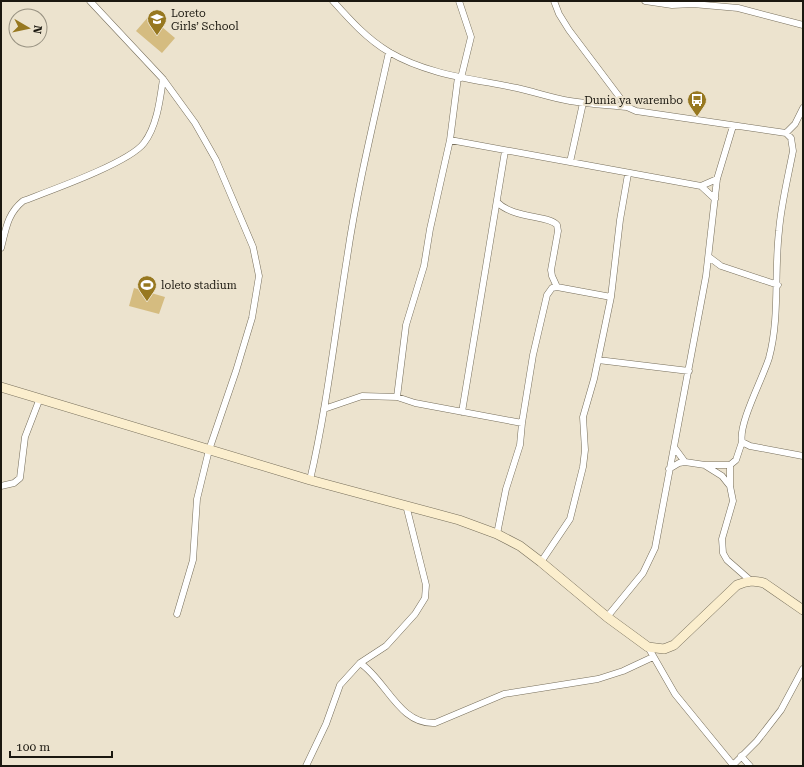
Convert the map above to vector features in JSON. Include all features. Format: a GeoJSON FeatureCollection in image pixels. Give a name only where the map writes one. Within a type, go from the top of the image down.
{"type":"FeatureCollection","features":[{"type":"Feature","properties":{"kind":"main road"},"geometry":{"type":"LineString","coordinates":[[1,387],[310,480],[459,520],[497,534],[520,546],[607,617],[648,647],[664,649],[674,645],[737,585],[751,581],[764,583],[803,610]]}},
{"type":"Feature","properties":{"kind":"street"},"geometry":{"type":"LineString","coordinates":[[90,1],[163,79],[195,123],[216,160],[253,247],[258,276],[252,318],[236,371],[209,450],[197,499],[194,560],[177,614]]}},
{"type":"Feature","properties":{"kind":"street"},"geometry":{"type":"LineString","coordinates":[[333,1],[354,25],[389,52],[424,68],[583,103],[627,107],[636,111],[786,133],[791,138],[793,151],[779,230],[778,285],[774,329],[769,358],[743,427],[742,442],[736,460],[730,465],[705,465],[685,462],[679,463],[669,469]]}},
{"type":"Feature","properties":{"kind":"street"},"geometry":{"type":"LineString","coordinates":[[398,397],[406,325],[424,266],[435,206],[450,140],[460,77],[471,37],[459,1]]}},
{"type":"Feature","properties":{"kind":"street"},"geometry":{"type":"LineString","coordinates":[[554,1],[559,14],[569,30],[627,107]]}},
{"type":"Feature","properties":{"kind":"street"},"geometry":{"type":"LineString","coordinates":[[645,1],[672,5],[693,4],[738,8],[803,25]]}},
{"type":"Feature","properties":{"kind":"street"},"geometry":{"type":"LineString","coordinates":[[310,480],[321,433],[347,257],[366,156],[389,52]]}},
{"type":"Feature","properties":{"kind":"street"},"geometry":{"type":"LineString","coordinates":[[1,248],[13,209],[23,201],[99,170],[138,150],[152,127],[163,79]]}},
{"type":"Feature","properties":{"kind":"street"},"geometry":{"type":"LineString","coordinates":[[570,162],[583,103]]}},
{"type":"Feature","properties":{"kind":"street"},"geometry":{"type":"LineString","coordinates":[[786,133],[795,124],[803,108]]}},
{"type":"Feature","properties":{"kind":"street"},"geometry":{"type":"LineString","coordinates":[[607,617],[649,564],[655,548],[709,257],[717,179],[733,126]]}},
{"type":"Feature","properties":{"kind":"street"},"geometry":{"type":"LineString","coordinates":[[450,140],[628,174],[701,186],[717,179]]}},
{"type":"Feature","properties":{"kind":"street"},"geometry":{"type":"LineString","coordinates":[[462,412],[505,150]]}},
{"type":"Feature","properties":{"kind":"street"},"geometry":{"type":"LineString","coordinates":[[541,562],[570,519],[585,450],[583,416],[598,360],[610,297],[620,220],[628,174]]}},
{"type":"Feature","properties":{"kind":"street"},"geometry":{"type":"LineString","coordinates":[[701,186],[715,199]]}},
{"type":"Feature","properties":{"kind":"street"},"geometry":{"type":"LineString","coordinates":[[497,202],[502,208],[512,213],[551,221],[557,225],[558,231],[551,270],[557,287]]}},
{"type":"Feature","properties":{"kind":"street"},"geometry":{"type":"LineString","coordinates":[[709,257],[721,266],[778,285]]}},
{"type":"Feature","properties":{"kind":"street"},"geometry":{"type":"LineString","coordinates":[[497,534],[506,489],[520,444],[522,423],[545,302],[549,291],[557,287],[610,297]]}},
{"type":"Feature","properties":{"kind":"street"},"geometry":{"type":"LineString","coordinates":[[598,360],[689,371]]}},
{"type":"Feature","properties":{"kind":"street"},"geometry":{"type":"LineString","coordinates":[[324,409],[362,396],[398,397],[415,403],[522,423]]}},
{"type":"Feature","properties":{"kind":"street"},"geometry":{"type":"LineString","coordinates":[[1,486],[14,483],[20,478],[25,437],[40,398]]}},
{"type":"Feature","properties":{"kind":"street"},"geometry":{"type":"LineString","coordinates":[[742,442],[750,446],[803,456]]}},
{"type":"Feature","properties":{"kind":"street"},"geometry":{"type":"LineString","coordinates":[[674,447],[685,462]]}},
{"type":"Feature","properties":{"kind":"street"},"geometry":{"type":"LineString","coordinates":[[705,465],[722,476],[730,486]]}},
{"type":"Feature","properties":{"kind":"street"},"geometry":{"type":"LineString","coordinates":[[730,465],[730,486],[733,501],[722,539],[723,553],[727,560],[751,581]]}},
{"type":"Feature","properties":{"kind":"street"},"geometry":{"type":"LineString","coordinates":[[306,766],[326,724],[340,685],[360,663],[386,646],[415,614],[424,598],[426,585],[406,505]]}},
{"type":"Feature","properties":{"kind":"street"},"geometry":{"type":"LineString","coordinates":[[648,647],[675,694],[732,765],[757,741],[781,710],[803,669]]}},
{"type":"Feature","properties":{"kind":"street"},"geometry":{"type":"LineString","coordinates":[[360,663],[369,670],[386,691],[412,718],[427,724],[435,723],[513,692],[554,687],[598,679],[623,671],[653,657]]}},
{"type":"Feature","properties":{"kind":"street"},"geometry":{"type":"LineString","coordinates":[[741,756],[750,766]]}},
{"type":"Feature","properties":{"kind":"shaded area"},"geometry":{"type":"Polygon","coordinates":[[[149,16],[175,38],[162,53],[136,31],[149,16]]]}},
{"type":"Feature","properties":{"kind":"shaded area","name":"loleto stadium"},"geometry":{"type":"Polygon","coordinates":[[[134,288],[165,297],[159,314],[129,306],[134,288]]]}},
{"type":"Feature","properties":{"kind":"place","name":"Loreto Girls’ School"},"geometry":{"type":"Point","coordinates":[157,36]}},
{"type":"Feature","properties":{"kind":"place","name":"Dunia ya warembo"},"geometry":{"type":"Point","coordinates":[697,117]}},
{"type":"Feature","properties":{"kind":"place","name":"loleto stadium"},"geometry":{"type":"Point","coordinates":[147,302]}}]}
